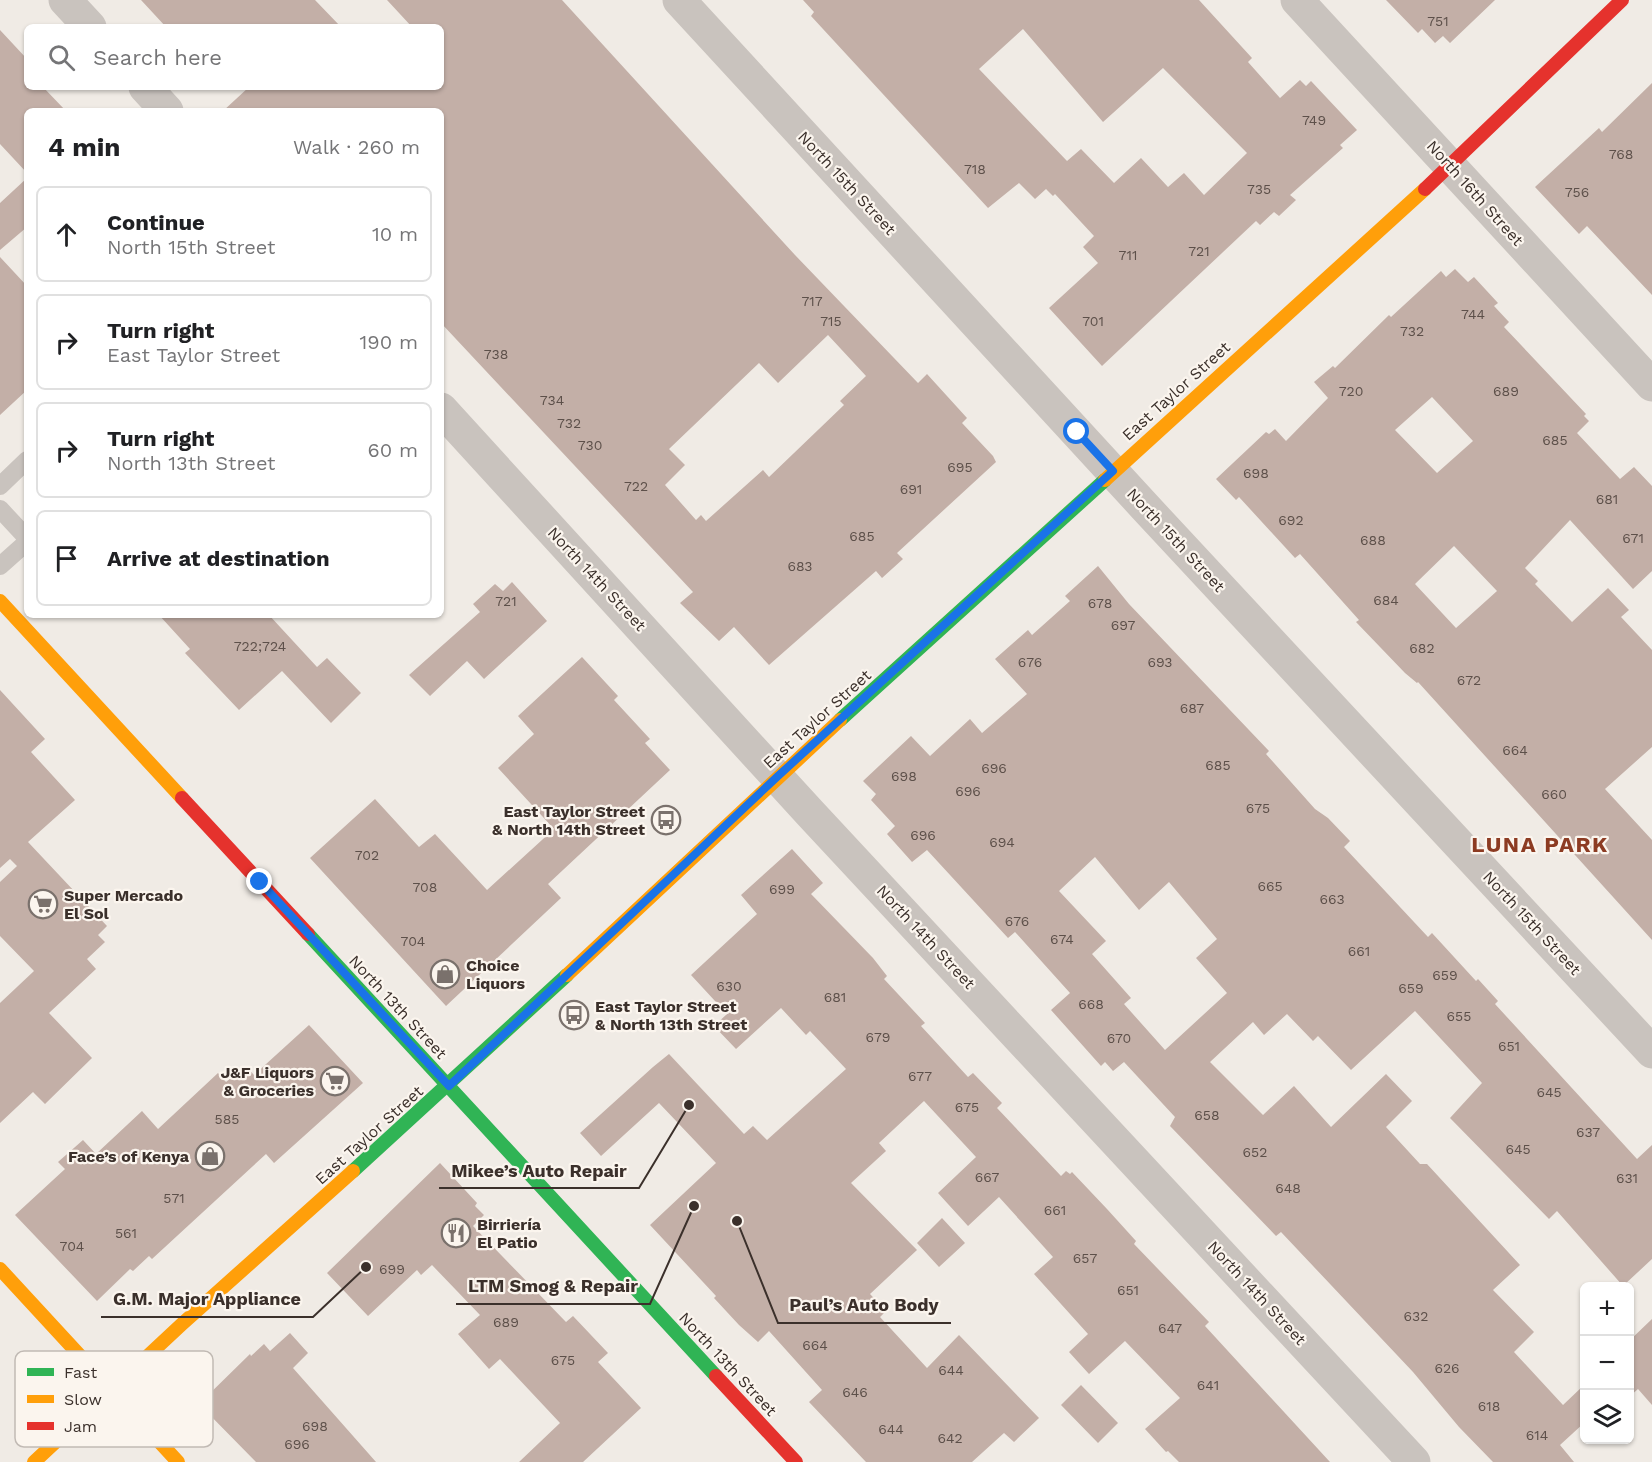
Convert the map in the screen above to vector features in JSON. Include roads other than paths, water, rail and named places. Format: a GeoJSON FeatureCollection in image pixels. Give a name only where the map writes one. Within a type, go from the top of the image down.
{"type":"FeatureCollection","features":[{"type":"Feature","properties":{"kind":"main road","name":"East Taylor Street"},"geometry":{"type":"LineString","coordinates":[[154,1351],[449,1086],[778,776],[1450,166],[1622,0]]}},
{"type":"Feature","properties":{"kind":"main road","name":"North 13th Street"},"geometry":{"type":"LineString","coordinates":[[0,601],[796,1462]]}},
{"type":"Feature","properties":{"kind":"main road"},"geometry":{"type":"LineString","coordinates":[[0,1269],[77,1351]]}},
{"type":"Feature","properties":{"kind":"main road","name":"East Taylor Street"},"geometry":{"type":"LineString","coordinates":[[34,1462],[50,1447]]}},
{"type":"Feature","properties":{"kind":"main road"},"geometry":{"type":"LineString","coordinates":[[164,1447],[178,1462]]}},
{"type":"Feature","properties":{"kind":"street"},"geometry":{"type":"LineString","coordinates":[[65,0],[87,24]]}},
{"type":"Feature","properties":{"kind":"street","name":"North 15th Street"},"geometry":{"type":"LineString","coordinates":[[679,0],[1652,1052]]}},
{"type":"Feature","properties":{"kind":"street","name":"North 16th Street"},"geometry":{"type":"LineString","coordinates":[[1298,0],[1652,385]]}},
{"type":"Feature","properties":{"kind":"street"},"geometry":{"type":"LineString","coordinates":[[148,90],[164,108]]}},
{"type":"Feature","properties":{"kind":"street","name":"North 14th Street"},"geometry":{"type":"LineString","coordinates":[[444,412],[810,813],[1414,1462]]}},
{"type":"Feature","properties":{"kind":"lane"},"geometry":{"type":"LineString","coordinates":[[0,486],[24,463]]}},
{"type":"Feature","properties":{"kind":"lane"},"geometry":{"type":"LineString","coordinates":[[0,508],[24,536]]}},
{"type":"Feature","properties":{"kind":"lane"},"geometry":{"type":"LineString","coordinates":[[0,566],[24,543]]}},
{"type":"Feature","properties":{"kind":"place","name":"East Taylor Street & North 14th Street"},"geometry":{"type":"Point","coordinates":[666,820]}},
{"type":"Feature","properties":{"kind":"place","name":"Super Mercado El Sol"},"geometry":{"type":"Point","coordinates":[43,904]}},
{"type":"Feature","properties":{"kind":"place","name":"Choice Liquors"},"geometry":{"type":"Point","coordinates":[445,974]}},
{"type":"Feature","properties":{"kind":"place","name":"East Taylor Street & North 13th Street"},"geometry":{"type":"Point","coordinates":[574,1015]}},
{"type":"Feature","properties":{"kind":"place","name":"J&F Liquors & Groceries"},"geometry":{"type":"Point","coordinates":[335,1081]}},
{"type":"Feature","properties":{"kind":"place","name":"Mikee’s Auto Repair"},"geometry":{"type":"Point","coordinates":[689,1105]}},
{"type":"Feature","properties":{"kind":"place","name":"Face’s of Kenya"},"geometry":{"type":"Point","coordinates":[210,1156]}},
{"type":"Feature","properties":{"kind":"place","name":"LTM Smog & Repair"},"geometry":{"type":"Point","coordinates":[694,1206]}},
{"type":"Feature","properties":{"kind":"place","name":"Paul’s Auto Body"},"geometry":{"type":"Point","coordinates":[737,1221]}},
{"type":"Feature","properties":{"kind":"place","name":"Birriería El Patio"},"geometry":{"type":"Point","coordinates":[456,1233]}},
{"type":"Feature","properties":{"kind":"place","name":"G.M. Major Appliance"},"geometry":{"type":"Point","coordinates":[366,1267]}},
{"type":"Feature","properties":{"kind":"district","name":"LUNA PARK"},"geometry":{"type":"Point","coordinates":[1540,844]}}]}
